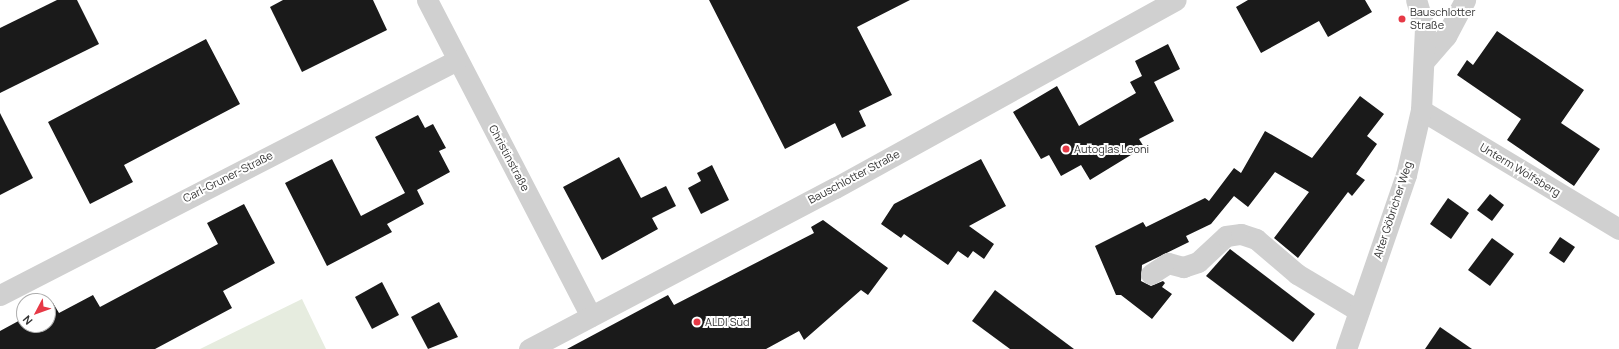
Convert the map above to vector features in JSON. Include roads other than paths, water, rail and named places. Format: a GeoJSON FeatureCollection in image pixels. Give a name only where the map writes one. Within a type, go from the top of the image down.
{"type":"FeatureCollection","features":[{"type":"Feature","properties":{"kind":"street","name":"Christinstraße"},"geometry":{"type":"LineString","coordinates":[[427,0],[591,316]]}},
{"type":"Feature","properties":{"kind":"street","name":"Bauschlotter Straße"},"geometry":{"type":"LineString","coordinates":[[529,349],[836,188],[1176,0]]}},
{"type":"Feature","properties":{"kind":"street","name":"Alter Göbricher Weg"},"geometry":{"type":"LineString","coordinates":[[1346,349],[1406,175],[1421,110],[1425,60],[1425,29],[1416,0]]}},
{"type":"Feature","properties":{"kind":"street"},"geometry":{"type":"LineString","coordinates":[[1425,60],[1446,36],[1464,0]]}},
{"type":"Feature","properties":{"kind":"street","name":"Carl-Gruner-Straße"},"geometry":{"type":"LineString","coordinates":[[0,295],[457,60]]}},
{"type":"Feature","properties":{"kind":"street","name":"Unterm Wolfsberg"},"geometry":{"type":"LineString","coordinates":[[1421,110],[1619,229]]}},
{"type":"Feature","properties":{"kind":"street"},"geometry":{"type":"LineString","coordinates":[[1151,274],[1168,263],[1183,267],[1198,262],[1226,236],[1241,234],[1256,239],[1297,274],[1359,311]]}},
{"type":"Feature","properties":{"kind":"place","name":"Bauschlotter Straße"},"geometry":{"type":"Point","coordinates":[1402,19]}},
{"type":"Feature","properties":{"kind":"place","name":"Autoglas Leoni"},"geometry":{"type":"Point","coordinates":[1066,149]}},
{"type":"Feature","properties":{"kind":"place","name":"ALDI Süd"},"geometry":{"type":"Point","coordinates":[697,322]}}]}
